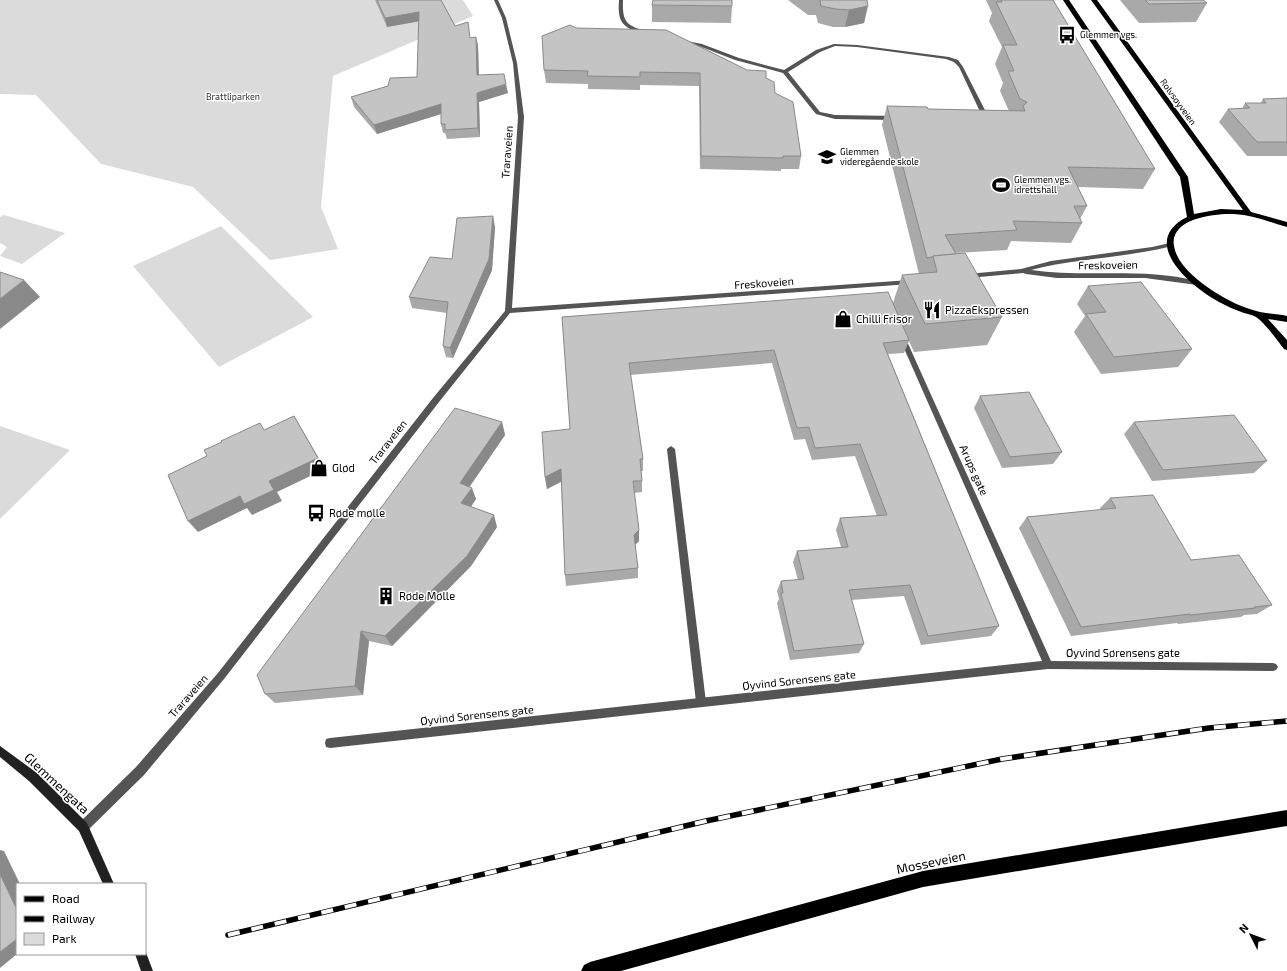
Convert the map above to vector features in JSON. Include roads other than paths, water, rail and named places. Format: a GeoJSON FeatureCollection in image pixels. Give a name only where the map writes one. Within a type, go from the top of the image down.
{"type":"FeatureCollection","features":[{"type":"Feature","properties":{"kind":"highway","name":"Mosseveien"},"geometry":{"type":"LineString","coordinates":[[590,971],[923,879],[1287,818]]}},
{"type":"Feature","properties":{"kind":"main road"},"geometry":{"type":"LineString","coordinates":[[1066,0],[1184,177],[1191,217]]}},
{"type":"Feature","properties":{"kind":"main road","name":"Rolvsøyveien"},"geometry":{"type":"LineString","coordinates":[[1094,0],[1249,214]]}},
{"type":"Feature","properties":{"kind":"main road"},"geometry":{"type":"LineString","coordinates":[[1287,224],[1249,214],[1217,212],[1191,217],[1175,228],[1170,245],[1177,264],[1195,283],[1224,301],[1259,315],[1287,319]]}},
{"type":"Feature","properties":{"kind":"main road"},"geometry":{"type":"LineString","coordinates":[[1259,315],[1287,347]]}},
{"type":"Feature","properties":{"kind":"street","name":"Traraveien"},"geometry":{"type":"LineString","coordinates":[[83,827],[140,771],[222,676],[436,400],[508,311],[521,117],[515,63],[504,18],[496,0]]}},
{"type":"Feature","properties":{"kind":"street"},"geometry":{"type":"LineString","coordinates":[[621,0],[620,15],[623,22],[631,27],[651,34]]}},
{"type":"Feature","properties":{"kind":"street"},"geometry":{"type":"LineString","coordinates":[[672,38],[700,45],[737,59],[785,72],[818,113],[835,117],[899,118]]}},
{"type":"Feature","properties":{"kind":"street"},"geometry":{"type":"LineString","coordinates":[[785,72],[818,51],[834,45],[857,46],[947,58],[956,61],[961,67],[987,121]]}},
{"type":"Feature","properties":{"kind":"street"},"geometry":{"type":"LineString","coordinates":[[979,121],[994,121]]}},
{"type":"Feature","properties":{"kind":"street","name":"Freskoveien"},"geometry":{"type":"LineString","coordinates":[[958,277],[1021,271],[1051,263],[1170,245]]}},
{"type":"Feature","properties":{"kind":"street","name":"Freskoveien"},"geometry":{"type":"LineString","coordinates":[[1021,271],[1060,276],[1135,274],[1173,277],[1195,283]]}},
{"type":"Feature","properties":{"kind":"street","name":"Freskoveien"},"geometry":{"type":"LineString","coordinates":[[508,311],[881,288],[918,281]]}},
{"type":"Feature","properties":{"kind":"street","name":"Arups gate"},"geometry":{"type":"LineString","coordinates":[[899,329],[1048,665]]}},
{"type":"Feature","properties":{"kind":"street"},"geometry":{"type":"LineString","coordinates":[[670,449],[701,702]]}},
{"type":"Feature","properties":{"kind":"street","name":"Øyvind Sørensens gate"},"geometry":{"type":"LineString","coordinates":[[330,743],[1048,665],[1273,667]]}},
{"type":"Feature","properties":{"kind":"street","name":"Glemmengata"},"geometry":{"type":"LineString","coordinates":[[0,751],[33,777],[83,827],[109,883]]}},
{"type":"Feature","properties":{"kind":"street"},"geometry":{"type":"LineString","coordinates":[[141,955],[147,971]]}},
{"type":"Feature","properties":{"kind":"railway"},"geometry":{"type":"LineString","coordinates":[[228,935],[706,821],[1002,759],[1209,728],[1287,721]]}},
{"type":"Feature","properties":{"kind":"place","name":"Glemmen vgs."},"geometry":{"type":"Point","coordinates":[1067,35]}},
{"type":"Feature","properties":{"kind":"place","name":"Glemmen videregående skole"},"geometry":{"type":"Point","coordinates":[827,157]}},
{"type":"Feature","properties":{"kind":"place","name":"Glemmen vgs. idrettshall"},"geometry":{"type":"Point","coordinates":[1001,185]}},
{"type":"Feature","properties":{"kind":"place","name":"PizzaEkspressen"},"geometry":{"type":"Point","coordinates":[932,310]}},
{"type":"Feature","properties":{"kind":"place","name":"Chilli Frisør"},"geometry":{"type":"Point","coordinates":[843,319]}},
{"type":"Feature","properties":{"kind":"place","name":"Glød"},"geometry":{"type":"Point","coordinates":[319,468]}},
{"type":"Feature","properties":{"kind":"place","name":"Røde mølle"},"geometry":{"type":"Point","coordinates":[316,513]}},
{"type":"Feature","properties":{"kind":"place","name":"Røde Mølle"},"geometry":{"type":"Point","coordinates":[386,596]}},
{"type":"Feature","properties":{"kind":"park label","name":"Brattliparken"},"geometry":{"type":"Point","coordinates":[233,97]}}]}
